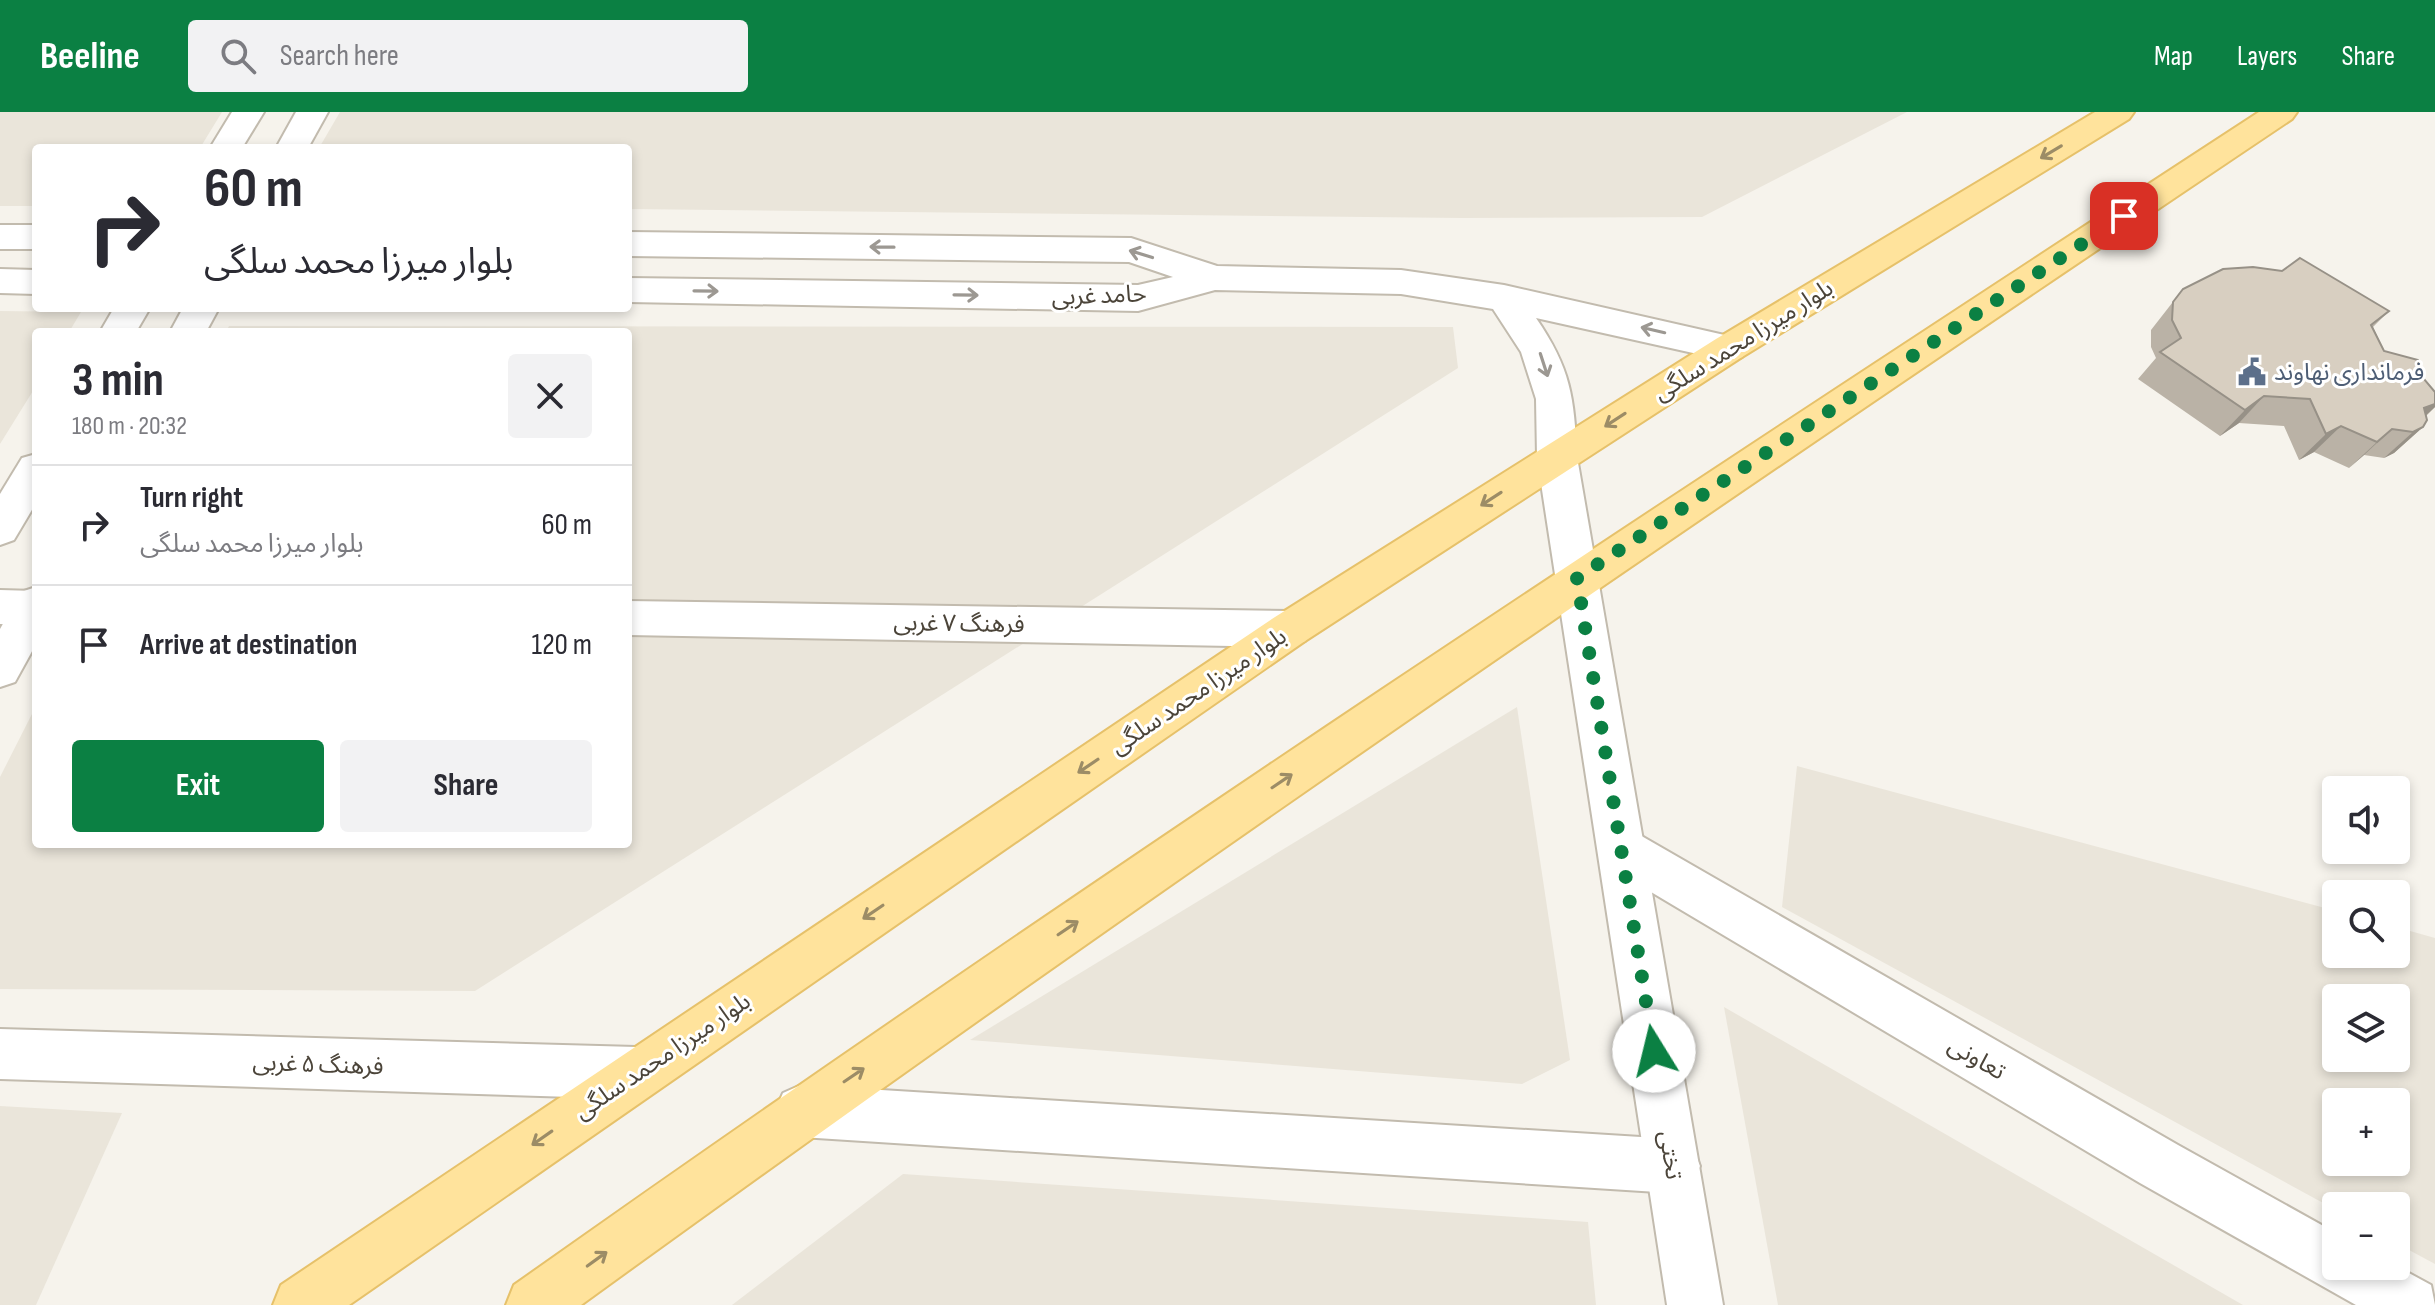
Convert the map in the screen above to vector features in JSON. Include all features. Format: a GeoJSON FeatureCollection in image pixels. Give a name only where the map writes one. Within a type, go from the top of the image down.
{"type":"FeatureCollection","features":[{"type":"Feature","properties":{"kind":"main road","name":"بلوار میرزا محمد سلگی"},"geometry":{"type":"LineString","coordinates":[[301,1305],[636,1073],[1290,629],[1729,348],[2118,112]]}},
{"type":"Feature","properties":{"kind":"main road"},"geometry":{"type":"LineString","coordinates":[[534,1305],[801,1111],[1577,578],[2281,112]]}},
{"type":"Feature","properties":{"kind":"street"},"geometry":{"type":"LineString","coordinates":[[228,144],[248,112]]}},
{"type":"Feature","properties":{"kind":"street"},"geometry":{"type":"LineString","coordinates":[[294,144],[312,112]]}},
{"type":"Feature","properties":{"kind":"street"},"geometry":{"type":"LineString","coordinates":[[0,237],[32,237]]}},
{"type":"Feature","properties":{"kind":"street","name":"حامد غربی"},"geometry":{"type":"LineString","coordinates":[[632,244],[1131,250],[1215,278]]}},
{"type":"Feature","properties":{"kind":"street"},"geometry":{"type":"LineString","coordinates":[[1215,278],[1401,282],[1504,298],[1729,348]]}},
{"type":"Feature","properties":{"kind":"street","name":"حامد غربی"},"geometry":{"type":"LineString","coordinates":[[632,290],[1138,298],[1215,278]]}},
{"type":"Feature","properties":{"kind":"street"},"geometry":{"type":"LineString","coordinates":[[0,281],[32,282]]}},
{"type":"Feature","properties":{"kind":"street","name":"تختی"},"geometry":{"type":"LineString","coordinates":[[1504,298],[1539,350],[1555,399],[1557,457],[1695,1305]]}},
{"type":"Feature","properties":{"kind":"street"},"geometry":{"type":"LineString","coordinates":[[0,529],[32,476]]}},
{"type":"Feature","properties":{"kind":"street"},"geometry":{"type":"LineString","coordinates":[[0,669],[26,607]]}},
{"type":"Feature","properties":{"kind":"street","name":"فرهنگ ۷ غربی"},"geometry":{"type":"LineString","coordinates":[[632,618],[1290,629]]}},
{"type":"Feature","properties":{"kind":"street","name":"تعاونی"},"geometry":{"type":"LineString","coordinates":[[1621,849],[2159,1164],[2322,1255]]}},
{"type":"Feature","properties":{"kind":"street","name":"فرهنگ ۵ غربی"},"geometry":{"type":"LineString","coordinates":[[0,1054],[636,1073]]}},
{"type":"Feature","properties":{"kind":"street"},"geometry":{"type":"LineString","coordinates":[[801,1111],[1673,1166]]}},
{"type":"Feature","properties":{"kind":"street","name":"تعاونی"},"geometry":{"type":"LineString","coordinates":[[2366,1280],[2411,1305]]}},
{"type":"Feature","properties":{"kind":"shaded area"},"geometry":{"type":"Polygon","coordinates":[[[0,112],[222,112],[202,144],[32,144],[32,206],[0,206],[0,112]]]}},
{"type":"Feature","properties":{"kind":"shaded area"},"geometry":{"type":"Polygon","coordinates":[[[340,112],[1907,112],[1702,217],[1462,218],[632,209],[632,144],[321,144],[340,112]]]}},
{"type":"Feature","properties":{"kind":"shaded area"},"geometry":{"type":"Polygon","coordinates":[[[0,311],[81,312],[71,328],[32,328],[32,392],[0,444],[0,311]]]}},
{"type":"Feature","properties":{"kind":"shaded area"},"geometry":{"type":"Polygon","coordinates":[[[1453,327],[1458,368],[475,991],[0,989],[0,777],[32,714],[32,848],[632,848],[632,328],[228,328],[1453,327]]]}},
{"type":"Feature","properties":{"kind":"shaded area"},"geometry":{"type":"Polygon","coordinates":[[[1517,707],[1570,1060],[1522,1084],[970,1040],[1517,707]]]}},
{"type":"Feature","properties":{"kind":"shaded area"},"geometry":{"type":"Polygon","coordinates":[[[1797,766],[2322,907],[2322,968],[2410,968],[2410,931],[2435,938],[2435,1264],[2410,1251],[2410,1192],[2322,1192],[2322,1202],[1782,907],[1797,766]]]}},
{"type":"Feature","properties":{"kind":"shaded area"},"geometry":{"type":"Polygon","coordinates":[[[1724,1007],[2243,1305],[1778,1305],[1724,1007]]]}},
{"type":"Feature","properties":{"kind":"shaded area"},"geometry":{"type":"Polygon","coordinates":[[[0,1106],[122,1113],[36,1305],[0,1305],[0,1106]]]}},
{"type":"Feature","properties":{"kind":"shaded area"},"geometry":{"type":"Polygon","coordinates":[[[903,1174],[1588,1222],[1596,1305],[732,1305],[903,1174]]]}},
{"type":"Feature","properties":{"kind":"building","name":"فرمانداری نهاوند"},"geometry":{"type":"Polygon","coordinates":[[[2300,258],[2389,311],[2371,325],[2384,351],[2418,360],[2418,372],[2435,392],[2435,404],[2424,408],[2427,420],[2423,427],[2413,432],[2392,429],[2377,442],[2341,426],[2326,434],[2310,399],[2264,396],[2245,410],[2160,352],[2181,338],[2172,320],[2173,302],[2183,289],[2223,269],[2253,267],[2282,271],[2300,258]]]}},
{"type":"Feature","properties":{"kind":"place","name":"فرمانداری نهاوند"},"geometry":{"type":"Point","coordinates":[2252,372]}},
{"type":"Feature","properties":{"kind":"route"},"geometry":{"type":"LineString","coordinates":[[1654,1051],[1577,578],[2124,216]]}}]}
